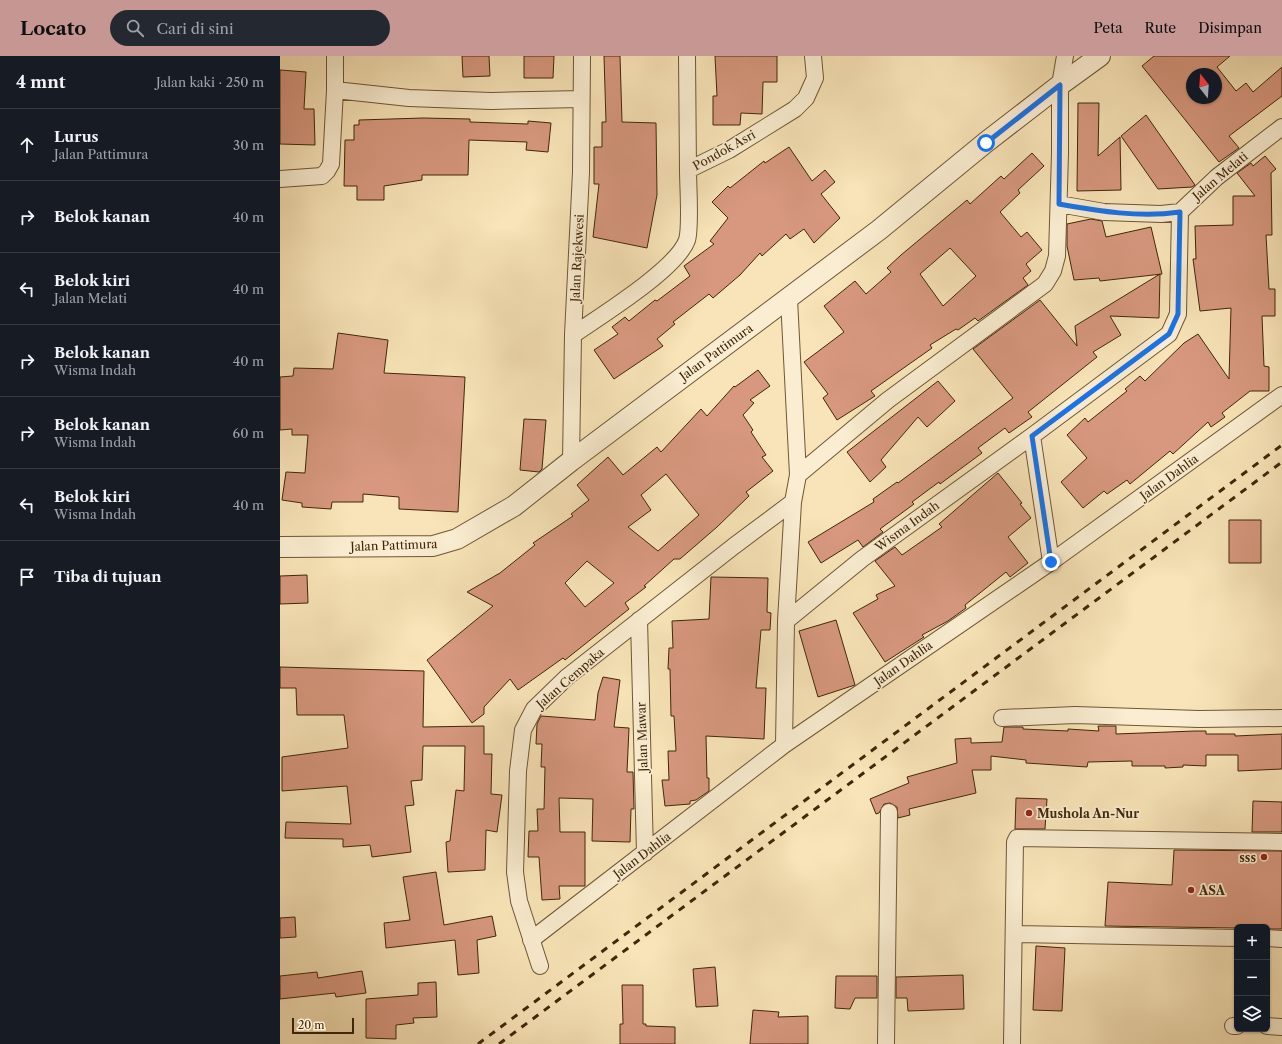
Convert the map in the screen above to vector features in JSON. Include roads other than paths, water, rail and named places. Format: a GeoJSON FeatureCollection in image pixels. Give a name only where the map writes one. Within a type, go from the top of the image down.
{"type":"FeatureCollection","features":[{"type":"Feature","properties":{"kind":"street"},"geometry":{"type":"LineString","coordinates":[[280,179],[322,176],[331,164],[335,90],[335,56]]}},
{"type":"Feature","properties":{"kind":"street","name":"Jalan Rajekwesi"},"geometry":{"type":"LineString","coordinates":[[571,461],[573,335],[581,172],[582,56]]}},
{"type":"Feature","properties":{"kind":"street"},"geometry":{"type":"LineString","coordinates":[[687,56],[688,170]]}},
{"type":"Feature","properties":{"kind":"street","name":"Pondok Asri"},"geometry":{"type":"LineString","coordinates":[[573,335],[644,286],[680,252],[687,240],[688,170],[729,150],[794,108],[806,98],[814,78],[814,56]]}},
{"type":"Feature","properties":{"kind":"street"},"geometry":{"type":"LineString","coordinates":[[798,475],[888,400],[1044,284],[1053,271],[1057,256],[1059,204],[1060,85],[1065,56]]}},
{"type":"Feature","properties":{"kind":"street","name":"Jalan Pattimura"},"geometry":{"type":"LineString","coordinates":[[284,549],[433,546],[457,540],[514,506],[571,461],[879,230],[1060,85],[1100,56]]}},
{"type":"Feature","properties":{"kind":"street"},"geometry":{"type":"LineString","coordinates":[[335,90],[409,98],[491,101],[581,99]]}},
{"type":"Feature","properties":{"kind":"street","name":"Jalan Melati"},"geometry":{"type":"LineString","coordinates":[[1180,212],[1217,177],[1282,127]]}},
{"type":"Feature","properties":{"kind":"street"},"geometry":{"type":"LineString","coordinates":[[1059,204],[1104,212],[1161,214],[1180,212]]}},
{"type":"Feature","properties":{"kind":"street","name":"Wisma Indah"},"geometry":{"type":"LineString","coordinates":[[786,621],[862,559],[1032,436],[1169,334],[1178,314],[1180,212]]}},
{"type":"Feature","properties":{"kind":"street"},"geometry":{"type":"LineString","coordinates":[[784,745],[786,621],[793,502],[798,475],[789,299]]}},
{"type":"Feature","properties":{"kind":"street","name":"Jalan Dahlia"},"geometry":{"type":"LineString","coordinates":[[531,940],[784,745],[1051,562],[1282,396]]}},
{"type":"Feature","properties":{"kind":"street"},"geometry":{"type":"LineString","coordinates":[[1032,436],[1051,562]]}},
{"type":"Feature","properties":{"kind":"street","name":"Jalan Cempaka"},"geometry":{"type":"LineString","coordinates":[[540,966],[519,901],[514,872],[518,770],[523,730],[534,709],[567,677],[793,502]]}},
{"type":"Feature","properties":{"kind":"street","name":"Jalan Mawar"},"geometry":{"type":"LineString","coordinates":[[639,620],[645,853]]}},
{"type":"Feature","properties":{"kind":"street"},"geometry":{"type":"LineString","coordinates":[[1002,718],[1075,715],[1198,719],[1282,718]]}},
{"type":"Feature","properties":{"kind":"street"},"geometry":{"type":"LineString","coordinates":[[886,1044],[889,812]]}},
{"type":"Feature","properties":{"kind":"street"},"geometry":{"type":"LineString","coordinates":[[1012,1044],[1015,842],[1017,838],[1282,842]]}},
{"type":"Feature","properties":{"kind":"street"},"geometry":{"type":"LineString","coordinates":[[1014,934],[1234,938]]}},
{"type":"Feature","properties":{"kind":"street"},"geometry":{"type":"LineString","coordinates":[[1270,938],[1282,939]]}},
{"type":"Feature","properties":{"kind":"street"},"geometry":{"type":"LineString","coordinates":[[1270,1026],[1282,1027]]}},
{"type":"Feature","properties":{"kind":"railway"},"geometry":{"type":"LineString","coordinates":[[478,1044],[1282,445]]}},
{"type":"Feature","properties":{"kind":"railway"},"geometry":{"type":"LineString","coordinates":[[499,1044],[1282,462]]}},
{"type":"Feature","properties":{"kind":"place","name":"Mushola An-Nur"},"geometry":{"type":"Point","coordinates":[1029,813]}},
{"type":"Feature","properties":{"kind":"place","name":"sss"},"geometry":{"type":"Point","coordinates":[1264,857]}},
{"type":"Feature","properties":{"kind":"place","name":"ASA"},"geometry":{"type":"Point","coordinates":[1191,890]}}]}
